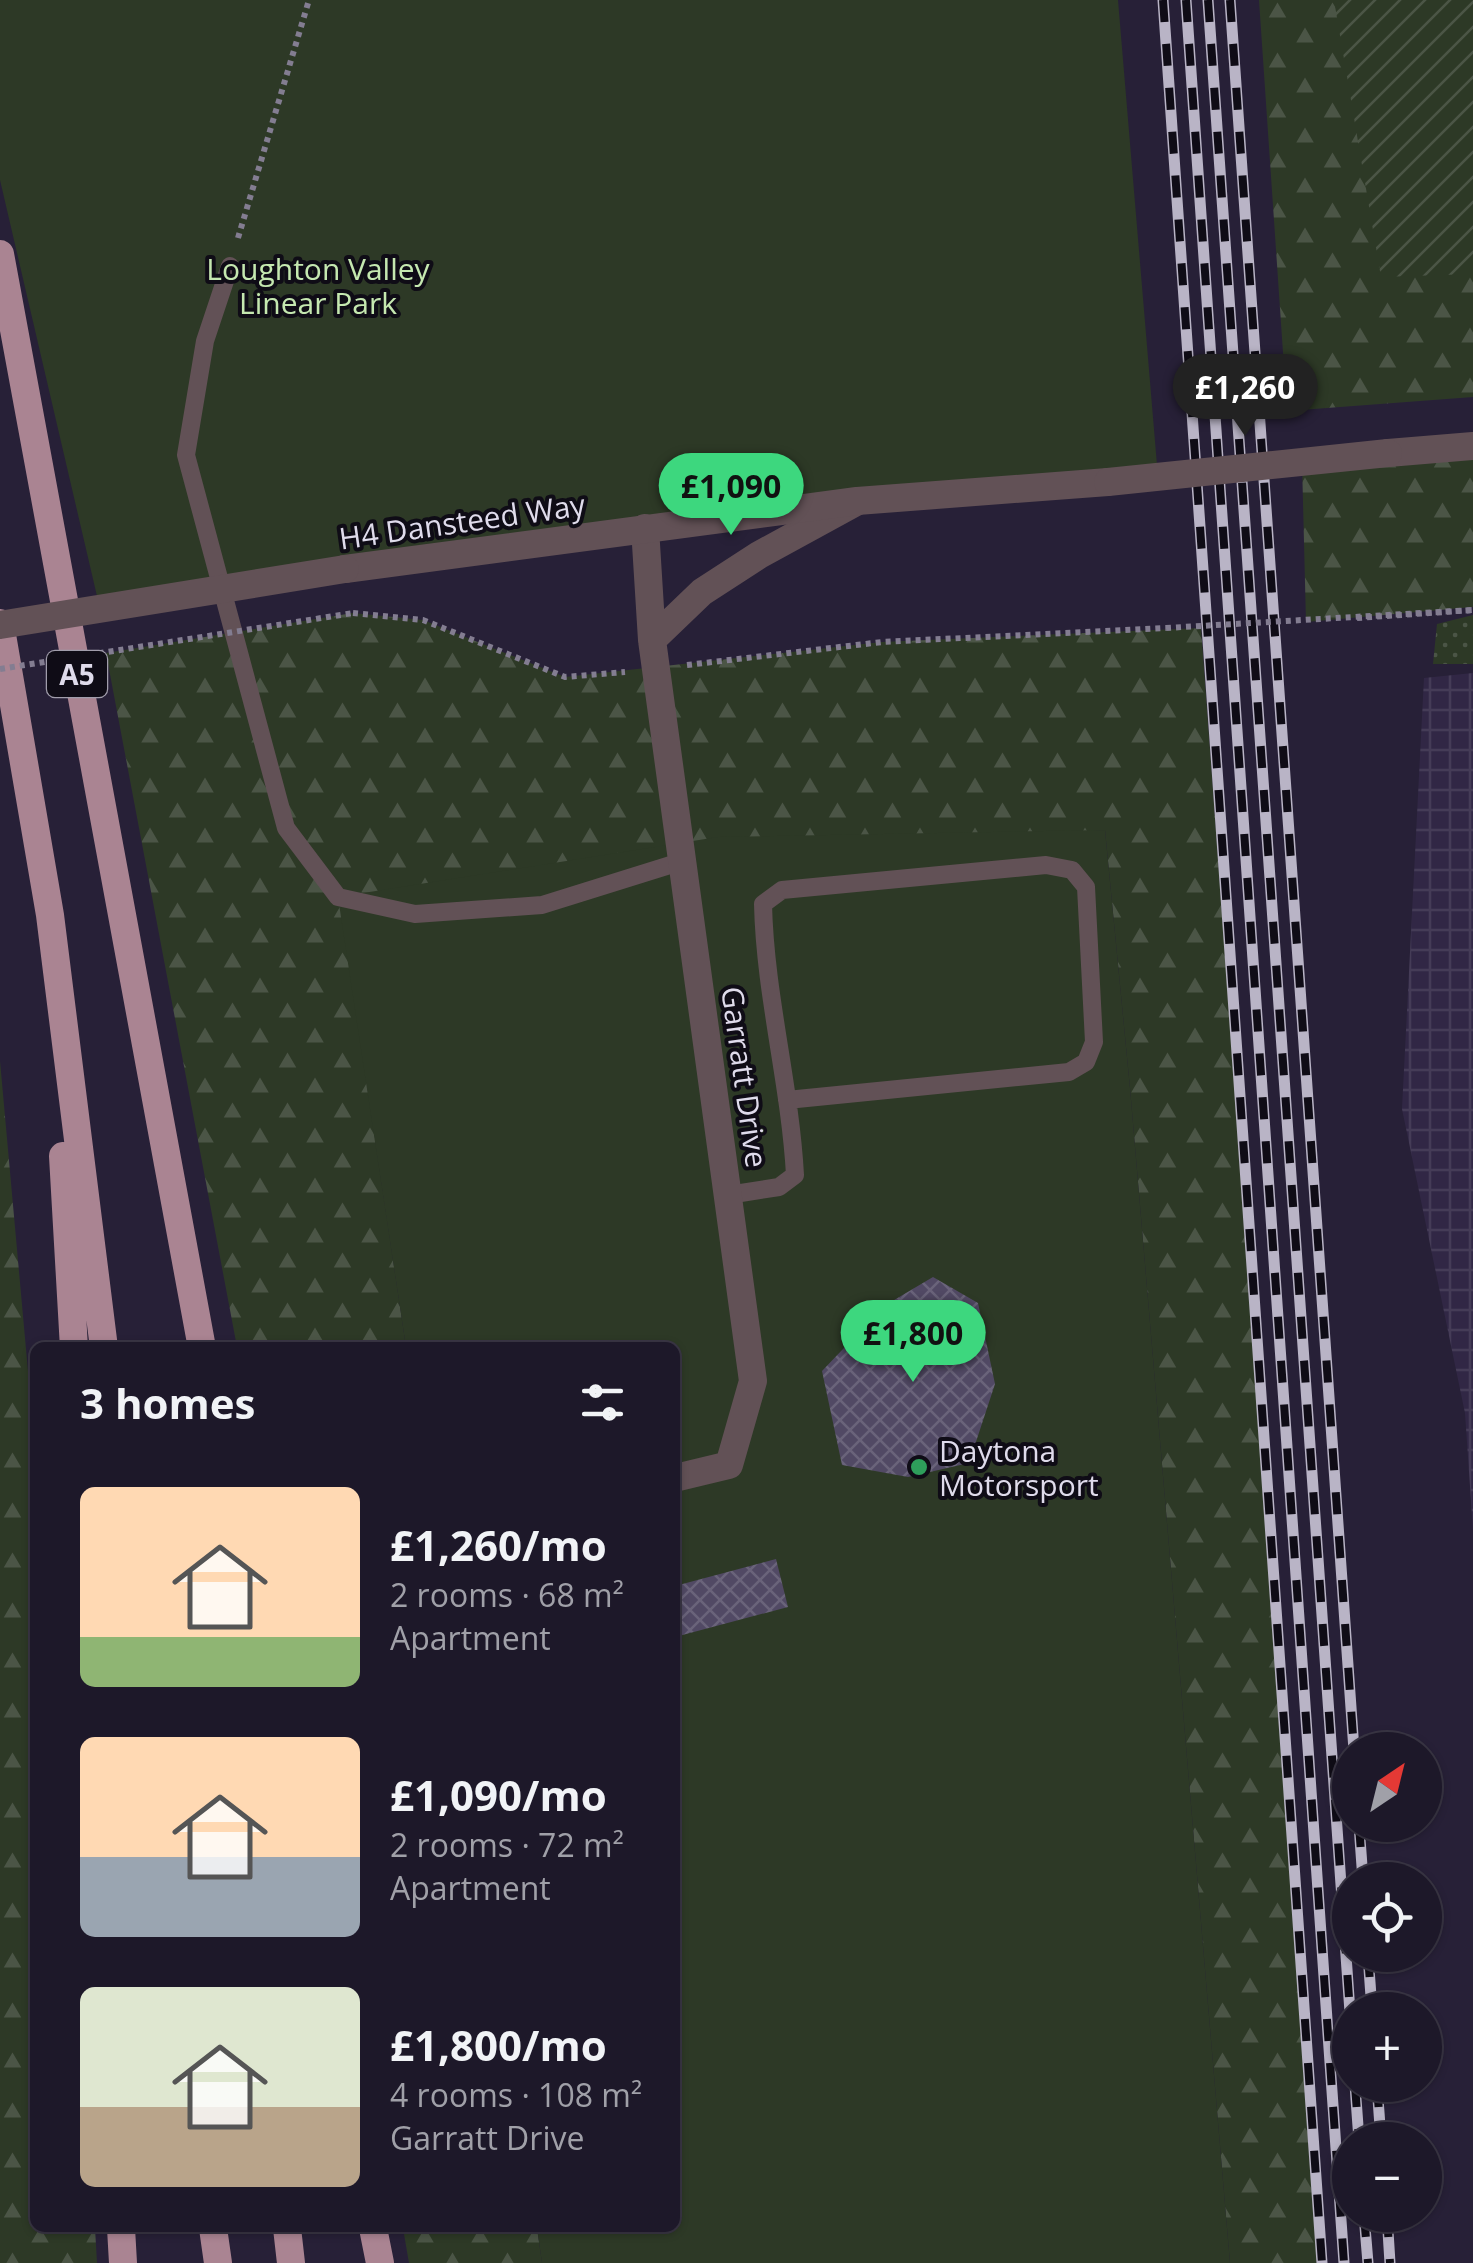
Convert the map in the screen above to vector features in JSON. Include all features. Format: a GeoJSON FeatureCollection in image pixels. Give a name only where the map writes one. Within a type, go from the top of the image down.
{"type":"FeatureCollection","features":[{"type":"Feature","properties":{"kind":"highway","name":"A5"},"geometry":{"type":"LineString","coordinates":[[0,254],[153,1094],[182,1342]]}},
{"type":"Feature","properties":{"kind":"highway","name":"A5"},"geometry":{"type":"LineString","coordinates":[[0,624],[50,915],[103,1342]]}},
{"type":"Feature","properties":{"kind":"highway"},"geometry":{"type":"LineString","coordinates":[[50,915],[74,1342]]}},
{"type":"Feature","properties":{"kind":"highway"},"geometry":{"type":"LineString","coordinates":[[153,1094],[201,1342]]}},
{"type":"Feature","properties":{"kind":"highway"},"geometry":{"type":"LineString","coordinates":[[121,2232],[123,2263]]}},
{"type":"Feature","properties":{"kind":"highway"},"geometry":{"type":"LineString","coordinates":[[214,2232],[218,2263]]}},
{"type":"Feature","properties":{"kind":"highway"},"geometry":{"type":"LineString","coordinates":[[287,2232],[291,2263]]}},
{"type":"Feature","properties":{"kind":"highway"},"geometry":{"type":"LineString","coordinates":[[374,2232],[380,2263]]}},
{"type":"Feature","properties":{"kind":"street","name":"H4 Dansteed Way"},"geometry":{"type":"LineString","coordinates":[[0,624],[345,569],[857,501],[1108,482],[1473,446]]}},
{"type":"Feature","properties":{"kind":"street"},"geometry":{"type":"LineString","coordinates":[[652,640],[702,592],[759,555],[857,501]]}},
{"type":"Feature","properties":{"kind":"street","name":"Garratt Drive"},"geometry":{"type":"LineString","coordinates":[[645,528],[652,640],[753,1381],[729,1464],[680,1477]]}},
{"type":"Feature","properties":{"kind":"lane"},"geometry":{"type":"LineString","coordinates":[[230,266],[206,341],[186,455],[286,828],[338,897],[416,914],[542,905],[684,860]]}},
{"type":"Feature","properties":{"kind":"lane"},"geometry":{"type":"LineString","coordinates":[[728,1195],[779,1187],[794,1175],[763,904],[782,890],[1046,866],[1072,870],[1086,887],[1094,1042],[1086,1062],[1069,1072],[787,1100]]}},
{"type":"Feature","properties":{"kind":"path"},"geometry":{"type":"LineString","coordinates":[[230,266],[309,0]]}},
{"type":"Feature","properties":{"kind":"path"},"geometry":{"type":"LineString","coordinates":[[1357,618],[1473,610]]}},
{"type":"Feature","properties":{"kind":"path"},"geometry":{"type":"LineString","coordinates":[[0,670],[353,614],[423,620],[565,677],[882,642],[1473,610]]}},
{"type":"Feature","properties":{"kind":"shaded area"},"geometry":{"type":"Polygon","coordinates":[[[1473,673],[1473,1530],[1465,1413],[1402,1109],[1424,678],[1473,673]]]}},
{"type":"Feature","properties":{"kind":"green space","name":"Loughton Valley Linear Park"},"geometry":{"type":"Polygon","coordinates":[[[0,0],[1118,0],[1158,477],[100,609],[0,180],[0,0]]]}},
{"type":"Feature","properties":{"kind":"green space"},"geometry":{"type":"Polygon","coordinates":[[[1259,0],[1473,0],[1473,397],[1287,411],[1259,0]]]}},
{"type":"Feature","properties":{"kind":"green space"},"geometry":{"type":"Polygon","coordinates":[[[1334,0],[1473,0],[1473,274],[1381,277],[1334,0]]]}},
{"type":"Feature","properties":{"kind":"green space"},"geometry":{"type":"Polygon","coordinates":[[[1473,446],[1473,607],[1306,622],[1302,462],[1473,446]]]}},
{"type":"Feature","properties":{"kind":"green space"},"geometry":{"type":"Polygon","coordinates":[[[353,613],[423,620],[565,677],[882,642],[1201,628],[1322,2263],[1230,2263],[1105,830],[339,897],[405,1342],[236,1342],[106,653],[353,613]]]}},
{"type":"Feature","properties":{"kind":"green space"},"geometry":{"type":"Polygon","coordinates":[[[1473,615],[1473,664],[1433,664],[1437,624],[1473,615]]]}},
{"type":"Feature","properties":{"kind":"green space","name":"Daytona Motorsport"},"geometry":{"type":"Polygon","coordinates":[[[1105,830],[1230,2263],[542,2263],[538,2232],[680,2232],[680,1342],[405,1342],[338,897],[718,837],[1105,830]]]}},
{"type":"Feature","properties":{"kind":"green space"},"geometry":{"type":"Polygon","coordinates":[[[0,1061],[30,1394],[30,2232],[95,2232],[97,2263],[0,2263],[0,1061]]]}},
{"type":"Feature","properties":{"kind":"green space"},"geometry":{"type":"Polygon","coordinates":[[[404,2232],[538,2232],[542,2263],[409,2263],[404,2232]]]}},
{"type":"Feature","properties":{"kind":"building"},"geometry":{"type":"Polygon","coordinates":[[[933,1277],[978,1303],[995,1384],[969,1463],[908,1477],[842,1465],[822,1371],[884,1306],[933,1277]]]}},
{"type":"Feature","properties":{"kind":"building"},"geometry":{"type":"Polygon","coordinates":[[[776,1559],[788,1607],[680,1636],[680,1585],[776,1559]]]}},
{"type":"Feature","properties":{"kind":"railway"},"geometry":{"type":"LineString","coordinates":[[1163,0],[1322,2263]]}},
{"type":"Feature","properties":{"kind":"railway"},"geometry":{"type":"LineString","coordinates":[[1186,0],[1344,2263]]}},
{"type":"Feature","properties":{"kind":"railway"},"geometry":{"type":"LineString","coordinates":[[1208,0],[1349,1992]]}},
{"type":"Feature","properties":{"kind":"railway"},"geometry":{"type":"LineString","coordinates":[[1230,0],[1353,1732]]}},
{"type":"Feature","properties":{"kind":"railway"},"geometry":{"type":"LineString","coordinates":[[1360,1842],[1362,1862]]}},
{"type":"Feature","properties":{"kind":"railway"},"geometry":{"type":"LineString","coordinates":[[1369,1972],[1371,1992]]}},
{"type":"Feature","properties":{"kind":"railway"},"geometry":{"type":"LineString","coordinates":[[1356,2102],[1358,2122]]}},
{"type":"Feature","properties":{"kind":"railway"},"geometry":{"type":"LineString","coordinates":[[1378,2102],[1380,2122]]}},
{"type":"Feature","properties":{"kind":"railway"},"geometry":{"type":"LineString","coordinates":[[1365,2232],[1368,2263]]}},
{"type":"Feature","properties":{"kind":"railway"},"geometry":{"type":"LineString","coordinates":[[1388,2232],[1390,2263]]}},
{"type":"Feature","properties":{"kind":"place","name":"Daytona Motorsport"},"geometry":{"type":"Point","coordinates":[919,1467]}}]}
